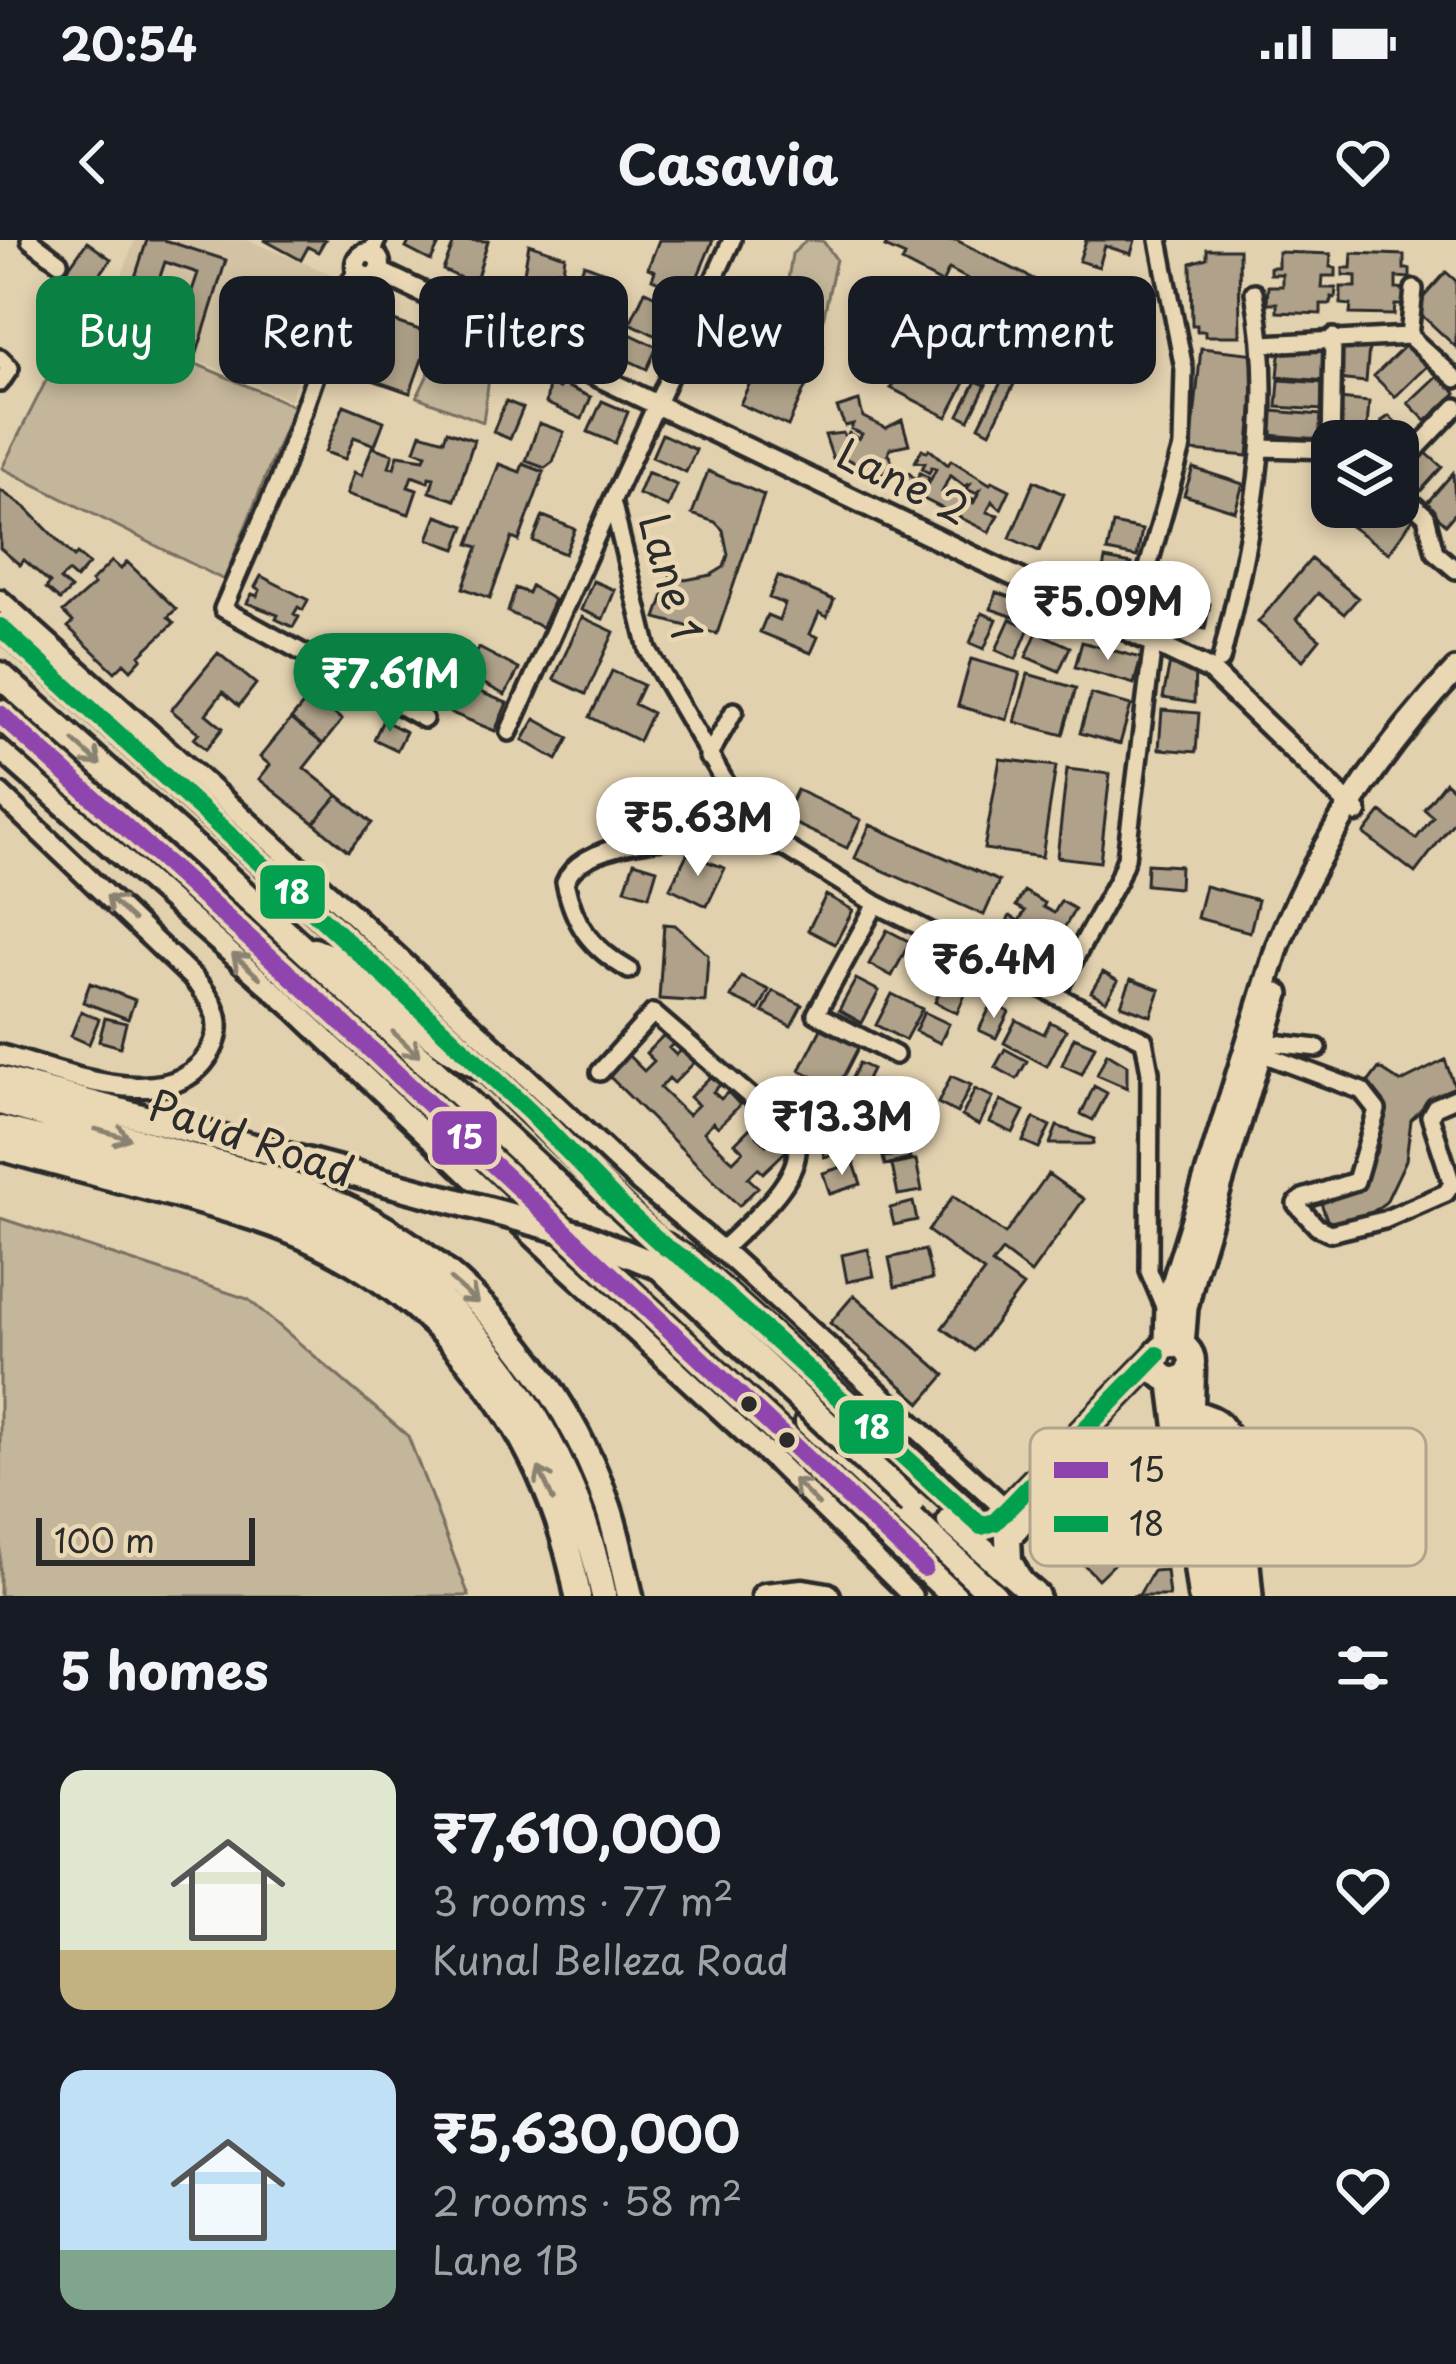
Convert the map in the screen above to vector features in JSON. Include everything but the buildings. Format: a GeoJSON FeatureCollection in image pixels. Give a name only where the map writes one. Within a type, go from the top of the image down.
{"type":"FeatureCollection","features":[{"type":"Feature","properties":{"kind":"main road"},"geometry":{"type":"LineString","coordinates":[[1180,1428],[1166,1311],[1278,945],[1317,857],[1423,706],[1456,670]]}},
{"type":"Feature","properties":{"kind":"main road"},"geometry":{"type":"LineString","coordinates":[[0,675],[300,946],[994,1596]]}},
{"type":"Feature","properties":{"kind":"main road"},"geometry":{"type":"LineString","coordinates":[[1104,1428],[1172,1361],[1288,956],[1353,808],[1456,686]]}},
{"type":"Feature","properties":{"kind":"main road"},"geometry":{"type":"LineString","coordinates":[[0,714],[320,1002],[954,1596]]}},
{"type":"Feature","properties":{"kind":"main road"},"geometry":{"type":"LineString","coordinates":[[300,946],[346,964],[446,1048],[480,1066]]}},
{"type":"Feature","properties":{"kind":"main road"},"geometry":{"type":"LineString","coordinates":[[0,1079],[581,1235],[660,1268],[911,1503],[1023,1592]]}},
{"type":"Feature","properties":{"kind":"main road","name":"Paud Road"},"geometry":{"type":"LineString","coordinates":[[0,1102],[274,1180],[335,1203],[422,1255],[485,1309],[551,1389],[603,1493],[630,1596]]}},
{"type":"Feature","properties":{"kind":"main road"},"geometry":{"type":"LineString","coordinates":[[0,1129],[264,1200],[325,1223],[383,1257],[454,1311],[529,1403],[564,1467],[585,1518],[604,1596]]}},
{"type":"Feature","properties":{"kind":"main road","name":"Paud Road"},"geometry":{"type":"LineString","coordinates":[[0,1147],[258,1219],[348,1259],[398,1292],[474,1367],[517,1428],[558,1510],[578,1596]]}},
{"type":"Feature","properties":{"kind":"main road"},"geometry":{"type":"LineString","coordinates":[[664,1246],[689,1262],[970,1518],[987,1527],[1014,1516],[1030,1500]]}},
{"type":"Feature","properties":{"kind":"main road"},"geometry":{"type":"LineString","coordinates":[[664,1246],[704,1294],[1023,1592]]}},
{"type":"Feature","properties":{"kind":"main road"},"geometry":{"type":"LineString","coordinates":[[1172,1361],[1204,1428]]}},
{"type":"Feature","properties":{"kind":"main road"},"geometry":{"type":"LineString","coordinates":[[1191,1407],[1194,1428]]}},
{"type":"Feature","properties":{"kind":"main road"},"geometry":{"type":"LineString","coordinates":[[1014,1516],[1006,1546],[1023,1592]]}},
{"type":"Feature","properties":{"kind":"main road"},"geometry":{"type":"LineString","coordinates":[[1197,1566],[1201,1596]]}},
{"type":"Feature","properties":{"kind":"main road"},"geometry":{"type":"LineString","coordinates":[[1215,1566],[1219,1596]]}},
{"type":"Feature","properties":{"kind":"main road"},"geometry":{"type":"LineString","coordinates":[[1234,1566],[1238,1596]]}},
{"type":"Feature","properties":{"kind":"main road"},"geometry":{"type":"LineString","coordinates":[[765,1596],[803,1592],[827,1596]]}},
{"type":"Feature","properties":{"kind":"street"},"geometry":{"type":"LineString","coordinates":[[30,240],[59,262]]}},
{"type":"Feature","properties":{"kind":"street","name":"Lane 1"},"geometry":{"type":"LineString","coordinates":[[732,240],[612,501],[649,650],[731,792],[784,847],[876,904],[1144,1040],[1150,1072],[1150,1271],[1166,1311]]}},
{"type":"Feature","properties":{"kind":"street"},"geometry":{"type":"LineString","coordinates":[[1130,631],[1182,447],[1184,369],[1159,240]]}},
{"type":"Feature","properties":{"kind":"street"},"geometry":{"type":"LineString","coordinates":[[367,255],[345,290],[279,480],[223,611],[424,719]]}},
{"type":"Feature","properties":{"kind":"street","name":"Lane 2"},"geometry":{"type":"LineString","coordinates":[[367,255],[655,402],[1210,670],[1353,808]]}},
{"type":"Feature","properties":{"kind":"street"},"geometry":{"type":"LineString","coordinates":[[1409,336],[1414,289]]}},
{"type":"Feature","properties":{"kind":"street"},"geometry":{"type":"LineString","coordinates":[[1220,660],[1262,448],[1264,344],[1254,292]]}},
{"type":"Feature","properties":{"kind":"street"},"geometry":{"type":"LineString","coordinates":[[1264,344],[1409,336],[1456,379]]}},
{"type":"Feature","properties":{"kind":"street"},"geometry":{"type":"LineString","coordinates":[[1333,420],[1334,338]]}},
{"type":"Feature","properties":{"kind":"street"},"geometry":{"type":"LineString","coordinates":[[0,358],[10,368],[0,383]]}},
{"type":"Feature","properties":{"kind":"street"},"geometry":{"type":"LineString","coordinates":[[1419,446],[1456,407]]}},
{"type":"Feature","properties":{"kind":"street"},"geometry":{"type":"LineString","coordinates":[[1262,448],[1311,449]]}},
{"type":"Feature","properties":{"kind":"street"},"geometry":{"type":"LineString","coordinates":[[509,732],[612,501]]}},
{"type":"Feature","properties":{"kind":"street"},"geometry":{"type":"LineString","coordinates":[[1419,510],[1426,516],[1435,552],[1456,570]]}},
{"type":"Feature","properties":{"kind":"street"},"geometry":{"type":"LineString","coordinates":[[0,600],[1014,1516]]}},
{"type":"Feature","properties":{"kind":"street"},"geometry":{"type":"LineString","coordinates":[[0,627],[480,1066],[664,1246]]}},
{"type":"Feature","properties":{"kind":"street"},"geometry":{"type":"LineString","coordinates":[[1055,995],[1126,858],[1154,643]]}},
{"type":"Feature","properties":{"kind":"street"},"geometry":{"type":"LineString","coordinates":[[708,757],[734,711]]}},
{"type":"Feature","properties":{"kind":"street"},"geometry":{"type":"LineString","coordinates":[[0,750],[295,1009],[912,1596]]}},
{"type":"Feature","properties":{"kind":"street"},"geometry":{"type":"LineString","coordinates":[[0,794],[173,958],[210,997],[217,1022],[212,1048],[197,1069],[172,1084],[148,1088],[124,1088],[0,1055]]}},
{"type":"Feature","properties":{"kind":"street"},"geometry":{"type":"LineString","coordinates":[[628,970],[601,954],[580,927],[565,882],[569,872],[605,851],[631,843],[717,837],[784,847]]}},
{"type":"Feature","properties":{"kind":"street"},"geometry":{"type":"LineString","coordinates":[[876,904],[815,1014],[895,1055]]}},
{"type":"Feature","properties":{"kind":"street"},"geometry":{"type":"LineString","coordinates":[[600,1072],[653,1013],[794,1134],[799,1144],[794,1171],[721,1250]]}},
{"type":"Feature","properties":{"kind":"street"},"geometry":{"type":"LineString","coordinates":[[1262,1048],[1318,1048]]}},
{"type":"Feature","properties":{"kind":"street"},"geometry":{"type":"LineString","coordinates":[[1262,1048],[1362,1090],[1377,1110],[1356,1181],[1296,1204],[1330,1233],[1384,1220],[1446,1193],[1452,1184],[1430,1116],[1435,1107],[1456,1098]]}},
{"type":"Feature","properties":{"kind":"street"},"geometry":{"type":"LineString","coordinates":[[1191,1407],[1218,1417],[1226,1428]]}},
{"type":"Feature","properties":{"kind":"street"},"geometry":{"type":"LineString","coordinates":[[1251,1566],[1254,1596]]}},
{"type":"Feature","properties":{"kind":"shaded area"},"geometry":{"type":"Polygon","coordinates":[[[135,240],[247,240],[334,275],[219,276],[219,370],[195,359],[195,276],[122,276],[135,240]]]}},
{"type":"Feature","properties":{"kind":"shaded area"},"geometry":{"type":"Polygon","coordinates":[[[807,240],[823,241],[836,259],[824,315],[824,276],[789,276],[792,254],[807,240]]]}},
{"type":"Feature","properties":{"kind":"shaded area"},"geometry":{"type":"Polygon","coordinates":[[[195,363],[219,374],[219,384],[243,384],[294,406],[224,580],[2,468],[44,384],[195,384],[195,363]]]}},
{"type":"Feature","properties":{"kind":"shaded area"},"geometry":{"type":"Polygon","coordinates":[[[253,384],[296,384],[290,400],[253,384]]]}},
{"type":"Feature","properties":{"kind":"shaded area"},"geometry":{"type":"Polygon","coordinates":[[[423,384],[488,384],[483,422],[417,397],[423,384]]]}},
{"type":"Feature","properties":{"kind":"shaded area"},"geometry":{"type":"Polygon","coordinates":[[[0,1218],[248,1299],[408,1436],[469,1596],[0,1596],[0,1218]]]}},
{"type":"Feature","properties":{"kind":"transit line","name":"18"},"geometry":{"type":"LineString","coordinates":[[0,627],[400,990],[664,1246],[689,1262],[981,1526],[995,1522],[1030,1486]]}},
{"type":"Feature","properties":{"kind":"transit line","name":"15"},"geometry":{"type":"LineString","coordinates":[[0,714],[320,1002],[924,1568]]}},
{"type":"Feature","properties":{"kind":"transit line","name":"18"},"geometry":{"type":"LineString","coordinates":[[1086,1428],[1157,1355]]}}]}
